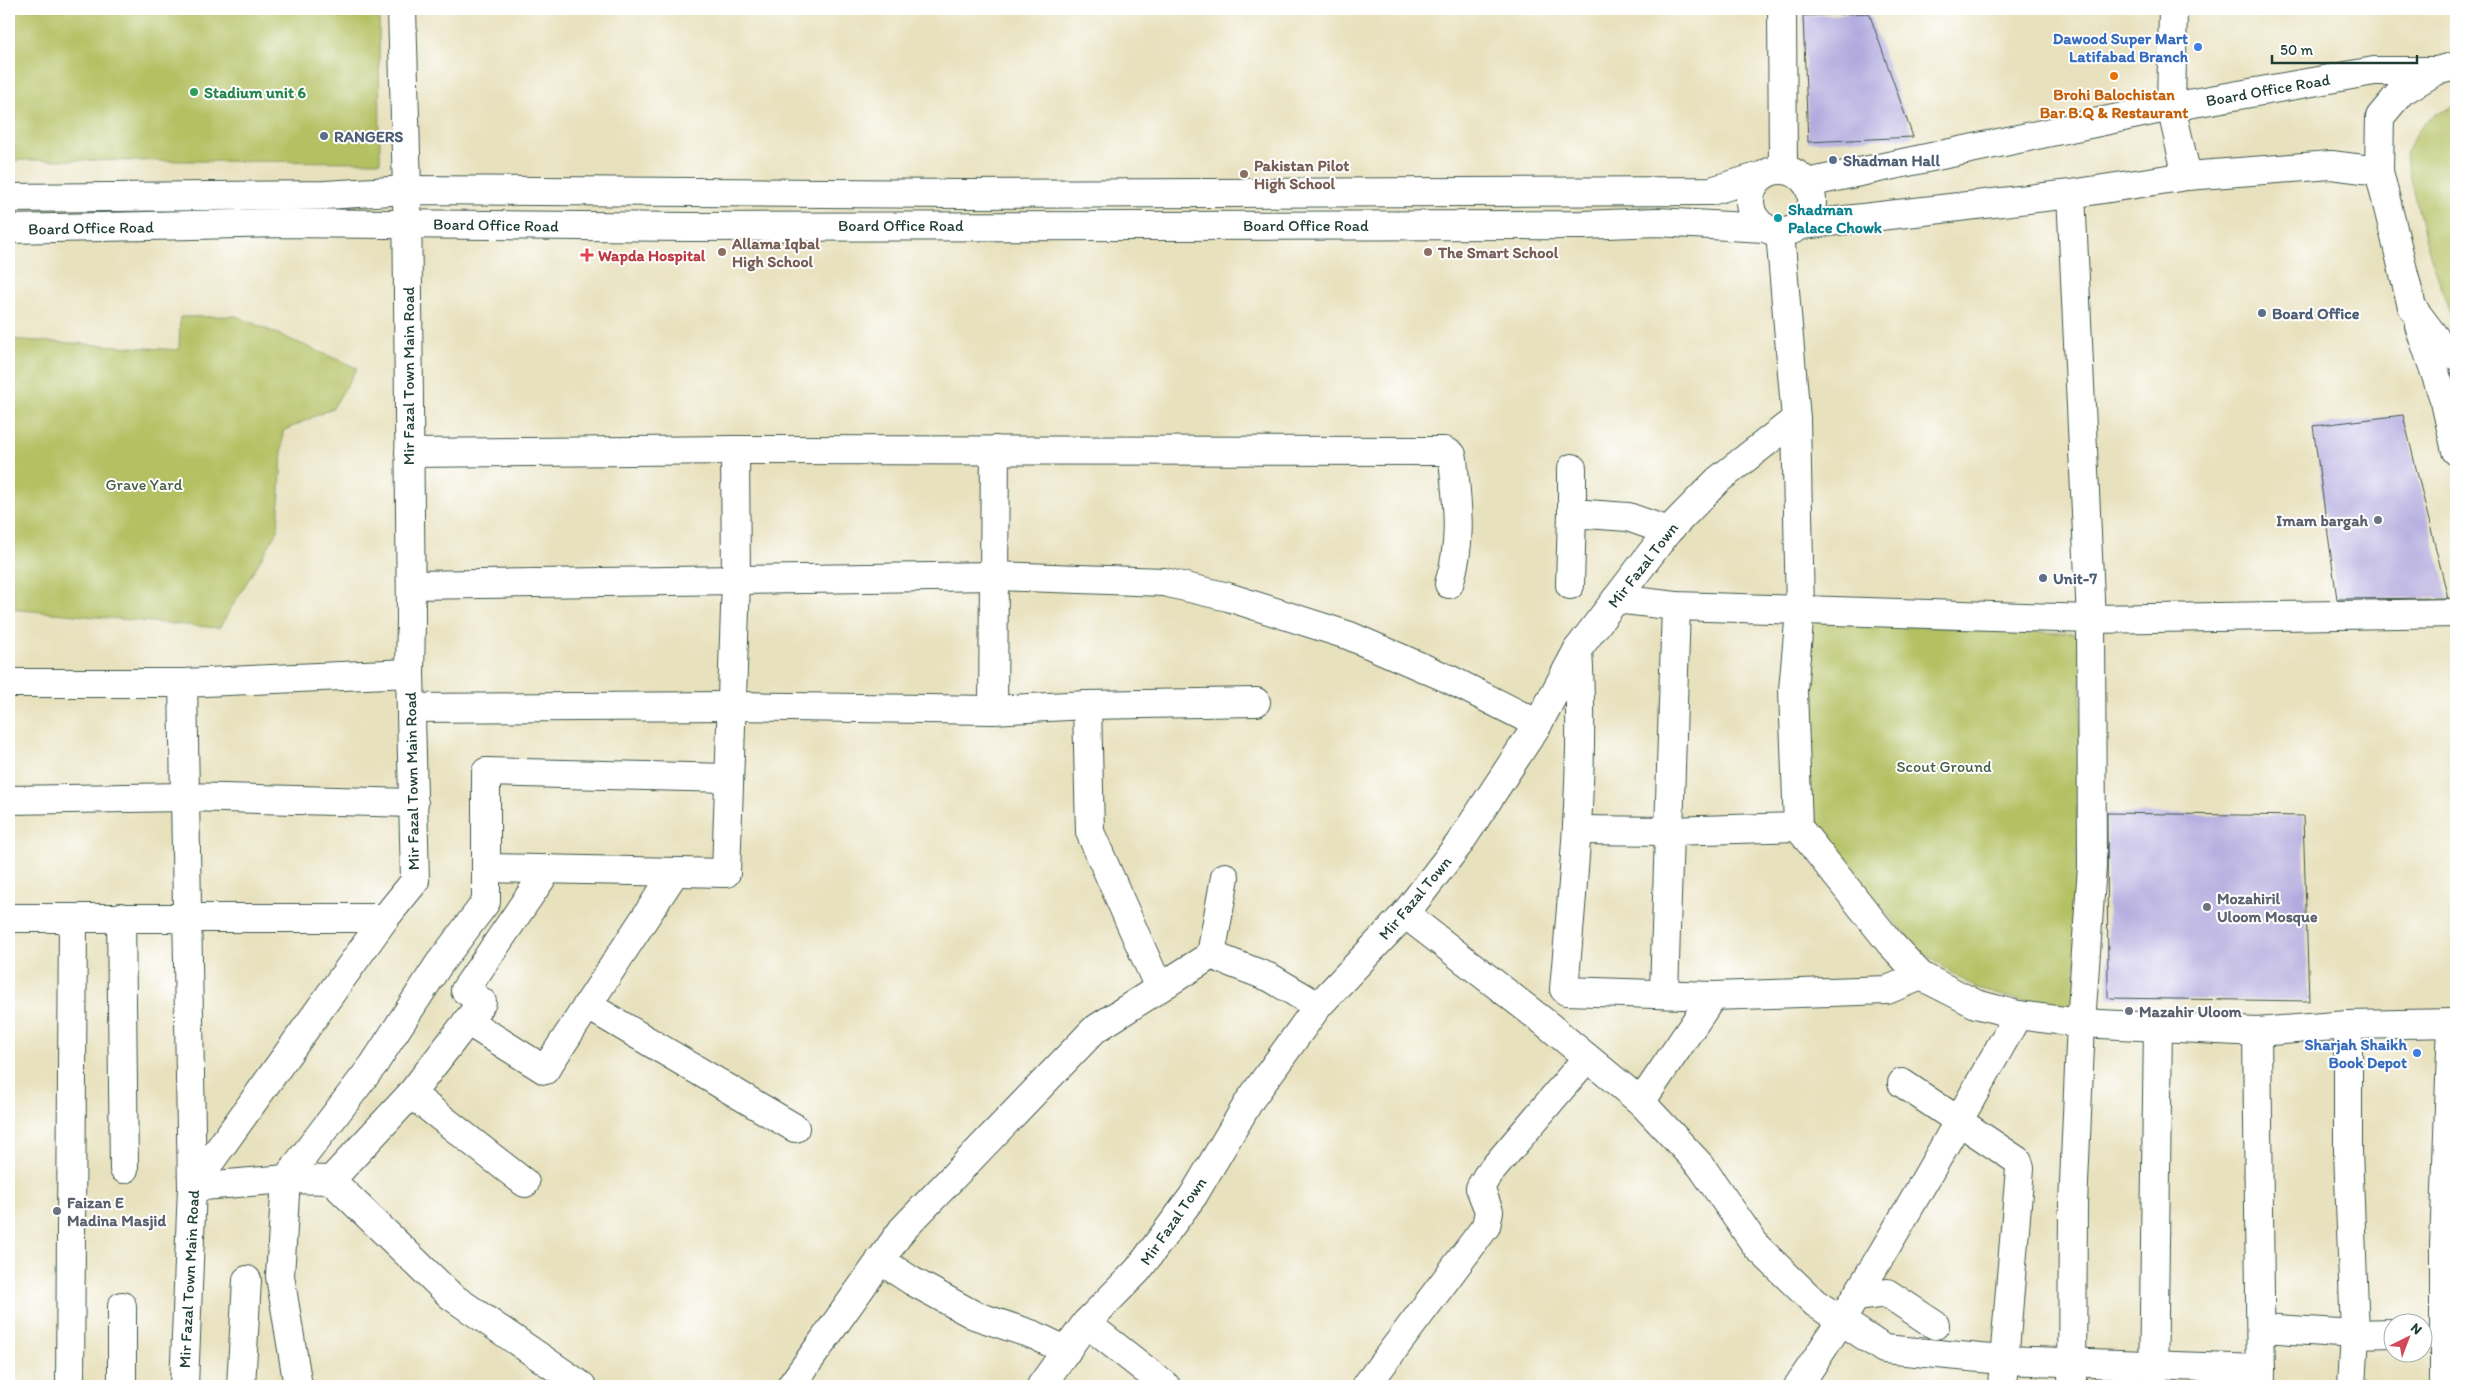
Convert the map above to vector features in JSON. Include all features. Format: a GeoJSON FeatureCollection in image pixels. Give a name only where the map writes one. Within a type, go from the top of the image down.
{"type":"FeatureCollection","features":[{"type":"Feature","properties":{"kind":"street","name":"Mir Fazal Town Main Road"},"geometry":{"type":"LineString","coordinates":[[184,1386],[192,1187],[385,918],[414,881],[410,673],[408,224],[402,9]]}},
{"type":"Feature","properties":{"kind":"street"},"geometry":{"type":"LineString","coordinates":[[1772,173],[1782,9]]}},
{"type":"Feature","properties":{"kind":"street"},"geometry":{"type":"LineString","coordinates":[[2173,9],[2171,107],[2187,176]]}},
{"type":"Feature","properties":{"kind":"street","name":"Board Office Road"},"geometry":{"type":"LineString","coordinates":[[1807,184],[2171,107],[2374,71],[2446,68]]}},
{"type":"Feature","properties":{"kind":"street"},"geometry":{"type":"LineString","coordinates":[[2446,68],[2400,92],[2380,117],[2379,171],[2412,307],[2445,402],[2456,451]]}},
{"type":"Feature","properties":{"kind":"street","name":"Board Office Road"},"geometry":{"type":"LineString","coordinates":[[9,229],[283,223],[690,227],[1583,225],[1657,222],[1782,229],[2071,194],[2187,176],[2331,166],[2379,171]]}},
{"type":"Feature","properties":{"kind":"street","name":"Board Office Road"},"geometry":{"type":"LineString","coordinates":[[9,198],[325,195],[407,190],[954,194],[1701,191],[1772,173]]}},
{"type":"Feature","properties":{"kind":"street"},"geometry":{"type":"LineString","coordinates":[[1772,173],[1795,173],[1807,184],[1812,194],[1813,204],[1810,215],[1782,229],[1756,221],[1749,203],[1754,184],[1772,173]]}},
{"type":"Feature","properties":{"kind":"street"},"geometry":{"type":"LineString","coordinates":[[2071,194],[2091,619],[2092,866],[2081,1023],[2073,1204],[2072,1374]]}},
{"type":"Feature","properties":{"kind":"street"},"geometry":{"type":"LineString","coordinates":[[1782,229],[1796,419],[1800,611],[1793,690],[1798,827],[1856,902],[1921,976],[1976,1004],[2018,1015],[2081,1023],[2258,1032],[2348,1025],[2454,1023],[2444,1246],[2433,1333],[2444,1386]]}},
{"type":"Feature","properties":{"kind":"street"},"geometry":{"type":"LineString","coordinates":[[2412,307],[2440,344],[2456,356]]}},
{"type":"Feature","properties":{"kind":"street","name":"Mir Fazal Town"},"geometry":{"type":"LineString","coordinates":[[1041,1386],[1086,1323],[1138,1270],[1193,1196],[1250,1100],[1318,1006],[1405,914],[1459,844],[1538,724],[1578,649],[1668,531],[1718,480],[1796,419]]}},
{"type":"Feature","properties":{"kind":"street"},"geometry":{"type":"LineString","coordinates":[[409,453],[735,450],[1448,452],[1453,459],[1459,543],[1449,584]]}},
{"type":"Feature","properties":{"kind":"street"},"geometry":{"type":"LineString","coordinates":[[486,868],[726,873],[736,580],[735,450]]}},
{"type":"Feature","properties":{"kind":"street"},"geometry":{"type":"LineString","coordinates":[[993,710],[995,450]]}},
{"type":"Feature","properties":{"kind":"street"},"geometry":{"type":"LineString","coordinates":[[1570,585],[1572,468]]}},
{"type":"Feature","properties":{"kind":"street"},"geometry":{"type":"LineString","coordinates":[[1572,513],[1628,517],[1668,531]]}},
{"type":"Feature","properties":{"kind":"street"},"geometry":{"type":"LineString","coordinates":[[411,585],[994,576],[1164,582],[1228,597],[1350,636],[1449,678],[1538,724]]}},
{"type":"Feature","properties":{"kind":"street"},"geometry":{"type":"LineString","coordinates":[[1616,599],[1676,606],[2091,619],[2456,612]]}},
{"type":"Feature","properties":{"kind":"street"},"geometry":{"type":"LineString","coordinates":[[1664,994],[1676,606]]}},
{"type":"Feature","properties":{"kind":"street"},"geometry":{"type":"LineString","coordinates":[[1543,1021],[1564,989],[1578,830],[1582,712],[1578,649]]}},
{"type":"Feature","properties":{"kind":"street"},"geometry":{"type":"LineString","coordinates":[[9,684],[183,683],[410,673]]}},
{"type":"Feature","properties":{"kind":"street"},"geometry":{"type":"LineString","coordinates":[[183,683],[192,1187],[286,1179],[331,1180],[451,1296],[576,1385]]}},
{"type":"Feature","properties":{"kind":"street"},"geometry":{"type":"LineString","coordinates":[[412,708],[731,706],[993,710],[1087,705],[1256,702]]}},
{"type":"Feature","properties":{"kind":"street"},"geometry":{"type":"LineString","coordinates":[[1087,705],[1090,832],[1159,988]]}},
{"type":"Feature","properties":{"kind":"street"},"geometry":{"type":"LineString","coordinates":[[298,1386],[280,1276],[286,1179],[374,1064],[439,964],[486,902],[486,772],[729,778]]}},
{"type":"Feature","properties":{"kind":"street"},"geometry":{"type":"LineString","coordinates":[[9,800],[185,798],[414,804]]}},
{"type":"Feature","properties":{"kind":"street"},"geometry":{"type":"LineString","coordinates":[[1578,830],[1670,831],[1798,827]]}},
{"type":"Feature","properties":{"kind":"street"},"geometry":{"type":"LineString","coordinates":[[331,1180],[410,1094],[482,1002],[465,990],[548,869]]}},
{"type":"Feature","properties":{"kind":"street"},"geometry":{"type":"LineString","coordinates":[[467,1021],[545,1070],[675,872]]}},
{"type":"Feature","properties":{"kind":"street"},"geometry":{"type":"LineString","coordinates":[[791,1386],[902,1230],[1094,1030],[1211,955],[1225,877]]}},
{"type":"Feature","properties":{"kind":"street"},"geometry":{"type":"LineString","coordinates":[[1405,914],[1543,1021],[1586,1059],[1641,1102],[1701,1166],[1757,1247],[1816,1304],[1884,1349],[2002,1373],[2261,1378],[2258,1032]]}},
{"type":"Feature","properties":{"kind":"street"},"geometry":{"type":"LineString","coordinates":[[121,917],[124,1169]]}},
{"type":"Feature","properties":{"kind":"street"},"geometry":{"type":"LineString","coordinates":[[9,918],[385,918]]}},
{"type":"Feature","properties":{"kind":"street"},"geometry":{"type":"LineString","coordinates":[[70,1386],[73,918]]}},
{"type":"Feature","properties":{"kind":"street"},"geometry":{"type":"LineString","coordinates":[[1211,955],[1271,978],[1318,1006]]}},
{"type":"Feature","properties":{"kind":"street"},"geometry":{"type":"LineString","coordinates":[[1564,989],[1569,992],[1713,996],[1887,990],[1921,976]]}},
{"type":"Feature","properties":{"kind":"street"},"geometry":{"type":"LineString","coordinates":[[1641,1102],[1713,996]]}},
{"type":"Feature","properties":{"kind":"street"},"geometry":{"type":"LineString","coordinates":[[587,1005],[796,1128]]}},
{"type":"Feature","properties":{"kind":"street"},"geometry":{"type":"LineString","coordinates":[[1798,1386],[1858,1297],[1898,1231],[2018,1015]]}},
{"type":"Feature","properties":{"kind":"street"},"geometry":{"type":"LineString","coordinates":[[2348,1025],[2348,1151],[2355,1334],[2352,1386]]}},
{"type":"Feature","properties":{"kind":"street"},"geometry":{"type":"LineString","coordinates":[[2153,1375],[2158,1027]]}},
{"type":"Feature","properties":{"kind":"street"},"geometry":{"type":"LineString","coordinates":[[1366,1386],[1486,1226],[1489,1211],[1480,1188],[1487,1176],[1586,1059]]}},
{"type":"Feature","properties":{"kind":"street"},"geometry":{"type":"LineString","coordinates":[[1902,1083],[2018,1161],[2020,1168],[2002,1373]]}},
{"type":"Feature","properties":{"kind":"street"},"geometry":{"type":"LineString","coordinates":[[410,1094],[525,1183]]}},
{"type":"Feature","properties":{"kind":"street"},"geometry":{"type":"LineString","coordinates":[[880,1260],[912,1281],[974,1315],[1034,1336],[1067,1351]]}},
{"type":"Feature","properties":{"kind":"street"},"geometry":{"type":"LineString","coordinates":[[241,1386],[247,1280]]}},
{"type":"Feature","properties":{"kind":"street"},"geometry":{"type":"LineString","coordinates":[[1858,1297],[1887,1294],[1935,1325]]}},
{"type":"Feature","properties":{"kind":"street"},"geometry":{"type":"LineString","coordinates":[[122,1306],[122,1386]]}},
{"type":"Feature","properties":{"kind":"street"},"geometry":{"type":"LineString","coordinates":[[1086,1323],[1166,1386]]}},
{"type":"Feature","properties":{"kind":"street"},"geometry":{"type":"LineString","coordinates":[[2262,1328],[2355,1334],[2382,1333]]}},
{"type":"Feature","properties":{"kind":"green space","name":"Stadium unit 6"},"geometry":{"type":"Polygon","coordinates":[[[9,9],[379,9],[380,162],[9,160],[9,9]]]}},
{"type":"Feature","properties":{"kind":"green space"},"geometry":{"type":"Polygon","coordinates":[[[2456,106],[2456,332],[2426,242],[2405,154],[2424,123],[2438,113],[2456,106]]]}},
{"type":"Feature","properties":{"kind":"green space","name":"Grave Yard"},"geometry":{"type":"Polygon","coordinates":[[[236,316],[357,368],[333,408],[283,431],[278,531],[219,628],[9,609],[9,339],[179,350],[180,317],[236,316]]]}},
{"type":"Feature","properties":{"kind":"green space","name":"Scout Ground"},"geometry":{"type":"Polygon","coordinates":[[[1803,621],[2082,634],[2075,1011],[2023,1001],[1977,989],[1923,953],[1862,887],[1810,812],[1803,621]]]}},
{"type":"Feature","properties":{"kind":"building","name":"Shadman Hall"},"geometry":{"type":"Polygon","coordinates":[[[1869,13],[1913,137],[1808,142],[1803,16],[1869,13]]]}},
{"type":"Feature","properties":{"kind":"building","name":"Imam bargah"},"geometry":{"type":"Polygon","coordinates":[[[2403,415],[2448,598],[2337,599],[2313,426],[2403,415]]]}},
{"type":"Feature","properties":{"kind":"building","name":"Mozahiril Uloom Mosque"},"geometry":{"type":"Polygon","coordinates":[[[2107,813],[2303,816],[2309,1001],[2108,998],[2107,813]]]}},
{"type":"Feature","properties":{"kind":"place","name":"Dawood Super Mart Latifabad Branch"},"geometry":{"type":"Point","coordinates":[2198,47]}},
{"type":"Feature","properties":{"kind":"place","name":"Brohi Balochistan Bar B.Q & Restaurant"},"geometry":{"type":"Point","coordinates":[2114,76]}},
{"type":"Feature","properties":{"kind":"place","name":"Stadium unit 6"},"geometry":{"type":"Point","coordinates":[194,92]}},
{"type":"Feature","properties":{"kind":"place","name":"RANGERS"},"geometry":{"type":"Point","coordinates":[324,136]}},
{"type":"Feature","properties":{"kind":"place","name":"Shadman Hall"},"geometry":{"type":"Point","coordinates":[1833,160]}},
{"type":"Feature","properties":{"kind":"place","name":"Pakistan Pilot High School"},"geometry":{"type":"Point","coordinates":[1244,174]}},
{"type":"Feature","properties":{"kind":"place","name":"Shadman Palace Chowk"},"geometry":{"type":"Point","coordinates":[1778,218]}},
{"type":"Feature","properties":{"kind":"place","name":"Allama Iqbal High School"},"geometry":{"type":"Point","coordinates":[722,252]}},
{"type":"Feature","properties":{"kind":"place","name":"The Smart School"},"geometry":{"type":"Point","coordinates":[1428,252]}},
{"type":"Feature","properties":{"kind":"place","name":"Wapda Hospital"},"geometry":{"type":"Point","coordinates":[587,255]}},
{"type":"Feature","properties":{"kind":"place","name":"Board Office"},"geometry":{"type":"Point","coordinates":[2262,313]}},
{"type":"Feature","properties":{"kind":"place","name":"Imam bargah"},"geometry":{"type":"Point","coordinates":[2378,520]}},
{"type":"Feature","properties":{"kind":"place","name":"Unit-7"},"geometry":{"type":"Point","coordinates":[2043,578]}},
{"type":"Feature","properties":{"kind":"place","name":"Mozahiril Uloom Mosque"},"geometry":{"type":"Point","coordinates":[2207,907]}},
{"type":"Feature","properties":{"kind":"place","name":"Mazahir Uloom"},"geometry":{"type":"Point","coordinates":[2129,1011]}},
{"type":"Feature","properties":{"kind":"place","name":"Sharjah Shaikh Book Depot"},"geometry":{"type":"Point","coordinates":[2417,1053]}},
{"type":"Feature","properties":{"kind":"place","name":"Faizan E Madina Masjid"},"geometry":{"type":"Point","coordinates":[57,1211]}}]}
